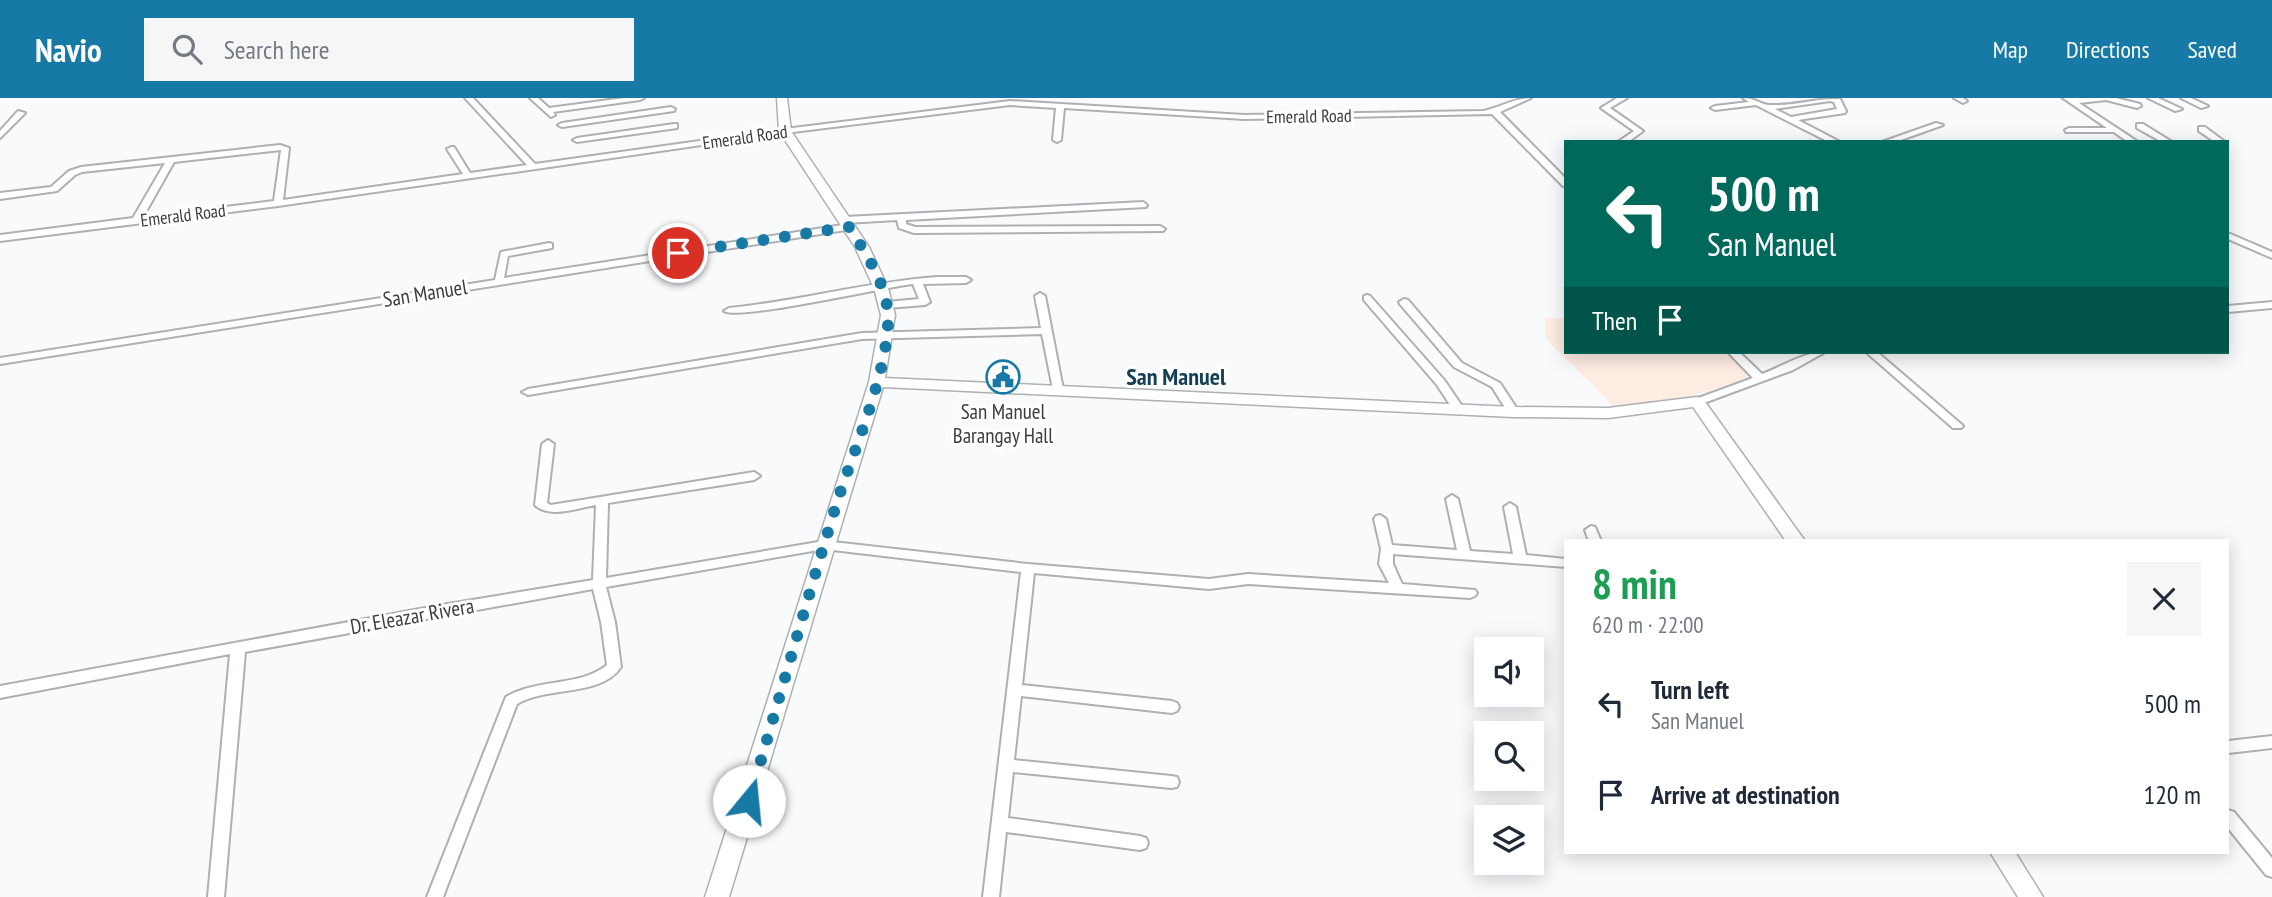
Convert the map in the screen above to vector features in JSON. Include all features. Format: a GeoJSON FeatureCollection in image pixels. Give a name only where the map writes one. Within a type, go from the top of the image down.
{"type":"FeatureCollection","features":[{"type":"Feature","properties":{"kind":"street"},"geometry":{"type":"LineString","coordinates":[[469,98],[532,166]]}},
{"type":"Feature","properties":{"kind":"street"},"geometry":{"type":"LineString","coordinates":[[534,98],[593,158]]}},
{"type":"Feature","properties":{"kind":"street"},"geometry":{"type":"LineString","coordinates":[[547,111],[640,98]]}},
{"type":"Feature","properties":{"kind":"street"},"geometry":{"type":"LineString","coordinates":[[669,98],[678,146]]}},
{"type":"Feature","properties":{"kind":"street"},"geometry":{"type":"LineString","coordinates":[[717,897],[824,545],[877,382],[886,335],[887,305],[874,270],[847,223],[785,131],[782,98]]}},
{"type":"Feature","properties":{"kind":"street"},"geometry":{"type":"LineString","coordinates":[[1527,98],[1494,111],[1562,173]]}},
{"type":"Feature","properties":{"kind":"street"},"geometry":{"type":"LineString","coordinates":[[1623,98],[1605,108],[1639,131],[1625,140]]}},
{"type":"Feature","properties":{"kind":"street"},"geometry":{"type":"LineString","coordinates":[[1747,98],[1832,140]]}},
{"type":"Feature","properties":{"kind":"street"},"geometry":{"type":"LineString","coordinates":[[2070,100],[2107,98],[2137,106]]}},
{"type":"Feature","properties":{"kind":"street"},"geometry":{"type":"LineString","coordinates":[[2151,98],[2178,109]]}},
{"type":"Feature","properties":{"kind":"street"},"geometry":{"type":"LineString","coordinates":[[2185,98],[2204,106]]}},
{"type":"Feature","properties":{"kind":"street"},"geometry":{"type":"LineString","coordinates":[[1715,108],[1830,99],[1836,101],[1842,111],[1791,119]]}},
{"type":"Feature","properties":{"kind":"street"},"geometry":{"type":"LineString","coordinates":[[2070,100],[2130,140]]}},
{"type":"Feature","properties":{"kind":"street","name":"Emerald Road"},"geometry":{"type":"LineString","coordinates":[[0,238],[136,222],[785,131],[1010,103],[1254,117],[1494,111]]}},
{"type":"Feature","properties":{"kind":"street"},"geometry":{"type":"LineString","coordinates":[[1057,140],[1060,105]]}},
{"type":"Feature","properties":{"kind":"street"},"geometry":{"type":"LineString","coordinates":[[562,125],[671,109]]}},
{"type":"Feature","properties":{"kind":"street"},"geometry":{"type":"LineString","coordinates":[[0,136],[21,113]]}},
{"type":"Feature","properties":{"kind":"street"},"geometry":{"type":"LineString","coordinates":[[1894,140],[1939,125]]}},
{"type":"Feature","properties":{"kind":"street"},"geometry":{"type":"LineString","coordinates":[[577,140],[674,126]]}},
{"type":"Feature","properties":{"kind":"street"},"geometry":{"type":"LineString","coordinates":[[2140,126],[2164,140]]}},
{"type":"Feature","properties":{"kind":"street"},"geometry":{"type":"LineString","coordinates":[[2202,129],[2218,140]]}},
{"type":"Feature","properties":{"kind":"street"},"geometry":{"type":"LineString","coordinates":[[2069,130],[2113,130]]}},
{"type":"Feature","properties":{"kind":"street"},"geometry":{"type":"LineString","coordinates":[[1916,133],[1928,140]]}},
{"type":"Feature","properties":{"kind":"street"},"geometry":{"type":"LineString","coordinates":[[0,196],[54,189],[72,173],[82,170],[283,147],[278,203]]}},
{"type":"Feature","properties":{"kind":"street"},"geometry":{"type":"LineString","coordinates":[[451,149],[468,176]]}},
{"type":"Feature","properties":{"kind":"street"},"geometry":{"type":"LineString","coordinates":[[136,222],[172,158]]}},
{"type":"Feature","properties":{"kind":"street","name":"San Manuel"},"geometry":{"type":"LineString","coordinates":[[0,361],[499,282],[847,223],[901,216],[1143,205]]}},
{"type":"Feature","properties":{"kind":"street"},"geometry":{"type":"LineString","coordinates":[[901,216],[902,226],[914,230],[1160,229]]}},
{"type":"Feature","properties":{"kind":"street"},"geometry":{"type":"LineString","coordinates":[[2229,236],[2272,255]]}},
{"type":"Feature","properties":{"kind":"street"},"geometry":{"type":"LineString","coordinates":[[499,282],[504,254],[549,246]]}},
{"type":"Feature","properties":{"kind":"street"},"geometry":{"type":"LineString","coordinates":[[729,311],[786,305],[939,278],[966,280]]}},
{"type":"Feature","properties":{"kind":"street"},"geometry":{"type":"LineString","coordinates":[[887,305],[925,302],[917,281]]}},
{"type":"Feature","properties":{"kind":"street"},"geometry":{"type":"LineString","coordinates":[[1040,296],[1058,388]]}},
{"type":"Feature","properties":{"kind":"street"},"geometry":{"type":"LineString","coordinates":[[1367,298],[1441,383],[1458,409]]}},
{"type":"Feature","properties":{"kind":"street"},"geometry":{"type":"LineString","coordinates":[[1404,302],[1458,365],[1496,385],[1513,412]]}},
{"type":"Feature","properties":{"kind":"street"},"geometry":{"type":"LineString","coordinates":[[2229,309],[2272,305]]}},
{"type":"Feature","properties":{"kind":"street"},"geometry":{"type":"LineString","coordinates":[[528,392],[850,338],[1046,331]]}},
{"type":"Feature","properties":{"kind":"street"},"geometry":{"type":"LineString","coordinates":[[1734,354],[1759,378]]}},
{"type":"Feature","properties":{"kind":"street"},"geometry":{"type":"LineString","coordinates":[[877,382],[1058,388],[1513,412],[1608,413],[1697,402],[1800,363],[1816,354]]}},
{"type":"Feature","properties":{"kind":"street"},"geometry":{"type":"LineString","coordinates":[[1873,354],[1957,426]]}},
{"type":"Feature","properties":{"kind":"street"},"geometry":{"type":"LineString","coordinates":[[1697,402],[1795,539]]}},
{"type":"Feature","properties":{"kind":"street"},"geometry":{"type":"LineString","coordinates":[[548,444],[541,502],[544,508],[602,502],[754,476]]}},
{"type":"Feature","properties":{"kind":"street"},"geometry":{"type":"LineString","coordinates":[[1452,499],[1464,555]]}},
{"type":"Feature","properties":{"kind":"street"},"geometry":{"type":"LineString","coordinates":[[435,897],[511,701],[523,694],[601,677],[614,667],[599,584],[602,502]]}},
{"type":"Feature","properties":{"kind":"street"},"geometry":{"type":"LineString","coordinates":[[1510,508],[1520,559]]}},
{"type":"Feature","properties":{"kind":"street"},"geometry":{"type":"LineString","coordinates":[[1380,519],[1387,549],[1386,564],[1397,587]]}},
{"type":"Feature","properties":{"kind":"street","name":"Dr. Eleazar Rivera"},"geometry":{"type":"LineString","coordinates":[[0,692],[824,545],[1028,568],[1209,584],[1248,579],[1471,593]]}},
{"type":"Feature","properties":{"kind":"street"},"geometry":{"type":"LineString","coordinates":[[1387,549],[1564,563]]}},
{"type":"Feature","properties":{"kind":"street"},"geometry":{"type":"LineString","coordinates":[[991,897],[1028,568]]}},
{"type":"Feature","properties":{"kind":"street"},"geometry":{"type":"LineString","coordinates":[[215,897],[238,648]]}},
{"type":"Feature","properties":{"kind":"street"},"geometry":{"type":"LineString","coordinates":[[1014,690],[1172,707]]}},
{"type":"Feature","properties":{"kind":"street"},"geometry":{"type":"LineString","coordinates":[[2229,747],[2272,742]]}},
{"type":"Feature","properties":{"kind":"street"},"geometry":{"type":"LineString","coordinates":[[1006,765],[1171,782]]}},
{"type":"Feature","properties":{"kind":"street"},"geometry":{"type":"LineString","coordinates":[[2229,818],[2272,870]]}},
{"type":"Feature","properties":{"kind":"street"},"geometry":{"type":"LineString","coordinates":[[999,824],[1140,842]]}},
{"type":"Feature","properties":{"kind":"street"},"geometry":{"type":"LineString","coordinates":[[2003,854],[2031,897]]}},
{"type":"Feature","properties":{"kind":"shaded area"},"geometry":{"type":"Polygon","coordinates":[[[1545,318],[1564,318],[1564,354],[1731,354],[1752,377],[1688,397],[1614,407],[1545,338],[1545,318]]]}},
{"type":"Feature","properties":{"kind":"place","name":"San Manuel Barangay Hall"},"geometry":{"type":"Point","coordinates":[1003,377]}},
{"type":"Feature","properties":{"kind":"district","name":"San Manuel"},"geometry":{"type":"Point","coordinates":[1176,376]}},
{"type":"Feature","properties":{"kind":"route"},"geometry":{"type":"LineString","coordinates":[[678,253],[849,227],[874,270],[887,305],[886,335],[877,382],[824,545],[749,801]]}}]}
